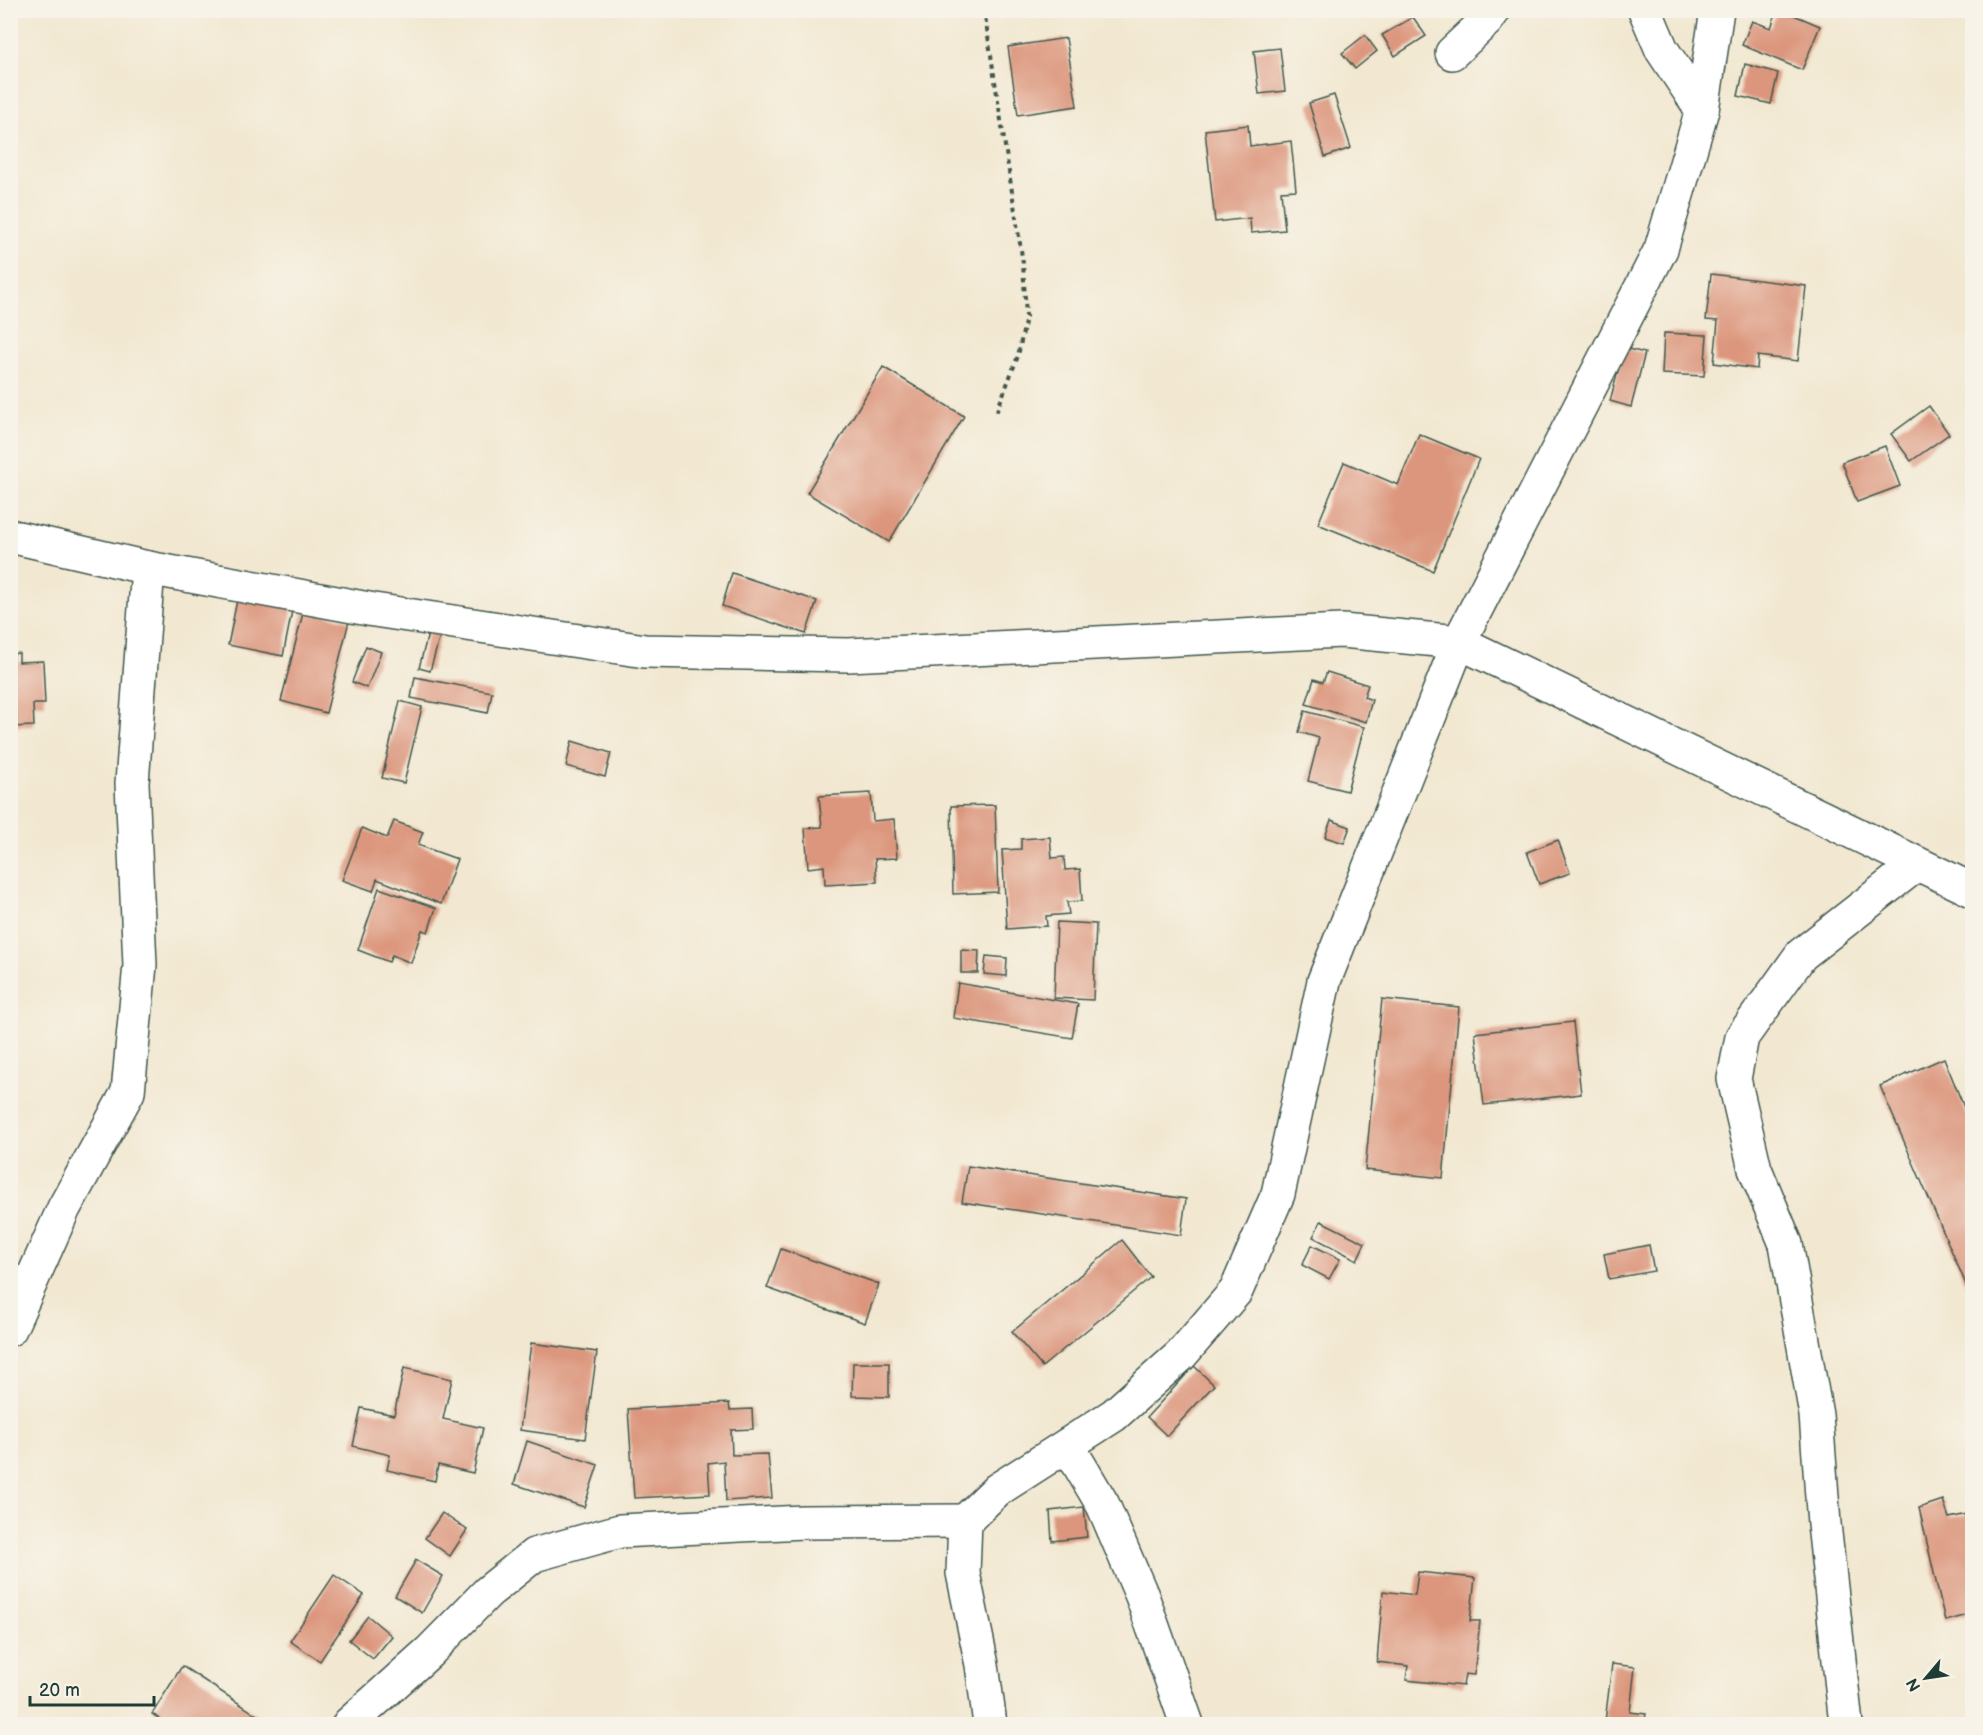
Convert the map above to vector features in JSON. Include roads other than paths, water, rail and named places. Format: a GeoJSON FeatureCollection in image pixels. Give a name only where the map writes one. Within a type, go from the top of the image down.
{"type":"FeatureCollection","features":[{"type":"Feature","properties":{"kind":"street"},"geometry":{"type":"LineString","coordinates":[[1452,53],[1487,20],[1494,10]]}},
{"type":"Feature","properties":{"kind":"street"},"geometry":{"type":"LineString","coordinates":[[1645,10],[1662,50],[1702,110]]}},
{"type":"Feature","properties":{"kind":"street"},"geometry":{"type":"LineString","coordinates":[[349,1725],[429,1652],[488,1592],[534,1555],[620,1531],[803,1522],[965,1521],[997,1491],[1114,1415],[1181,1355],[1236,1291],[1278,1194],[1324,981],[1459,642],[1661,249],[1702,110],[1717,10]]}},
{"type":"Feature","properties":{"kind":"street"},"geometry":{"type":"LineString","coordinates":[[10,536],[148,568],[374,610],[645,651],[848,655],[1341,631],[1459,642],[1972,890]]}},
{"type":"Feature","properties":{"kind":"street"},"geometry":{"type":"LineString","coordinates":[[10,1329],[64,1208],[128,1092],[140,965],[132,783],[148,568]]}},
{"type":"Feature","properties":{"kind":"street"},"geometry":{"type":"LineString","coordinates":[[1846,1725],[1824,1524],[1816,1415],[1786,1244],[1755,1169],[1734,1079],[1742,1037],[1801,955],[1917,864]]}},
{"type":"Feature","properties":{"kind":"street"},"geometry":{"type":"LineString","coordinates":[[1068,1446],[1107,1515],[1142,1596],[1187,1725]]}},
{"type":"Feature","properties":{"kind":"street"},"geometry":{"type":"LineString","coordinates":[[965,1521],[963,1574],[982,1665],[990,1725]]}}]}
